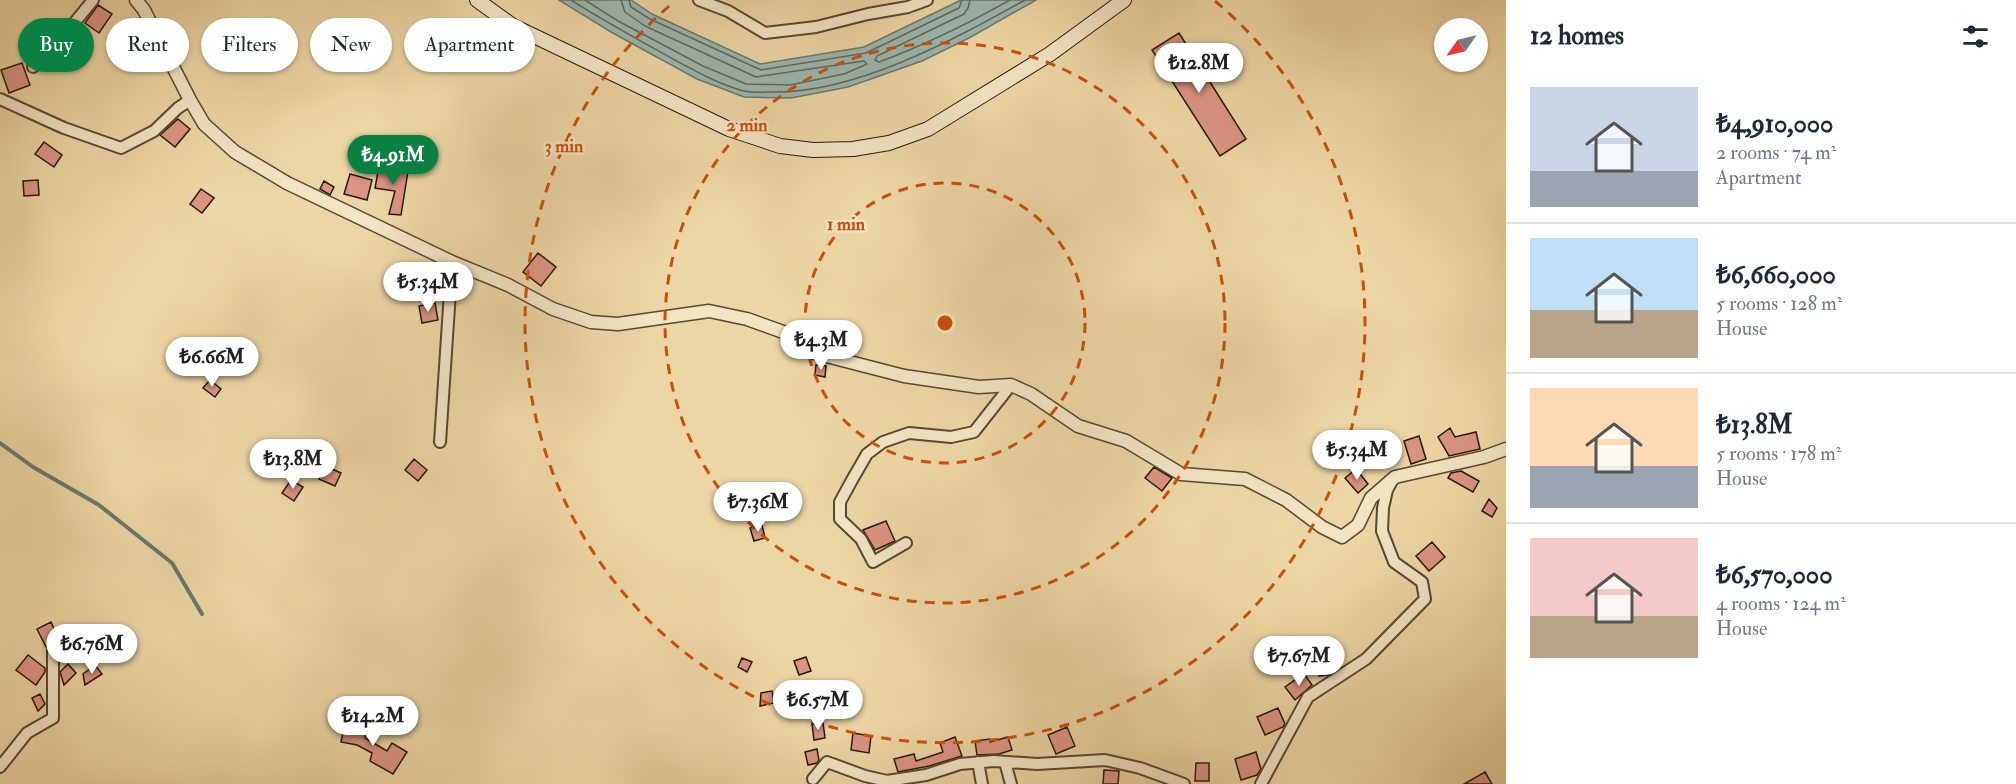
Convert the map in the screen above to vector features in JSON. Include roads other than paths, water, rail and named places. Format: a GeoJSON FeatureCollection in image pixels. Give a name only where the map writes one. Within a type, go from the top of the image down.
{"type":"FeatureCollection","features":[{"type":"Feature","properties":{"kind":"main road"},"geometry":{"type":"LineString","coordinates":[[477,0],[513,26],[729,129],[780,146],[833,150],[890,143],[928,129],[1050,54],[1124,0]]}},
{"type":"Feature","properties":{"kind":"street"},"geometry":{"type":"LineString","coordinates":[[78,18],[93,0]]}},
{"type":"Feature","properties":{"kind":"street"},"geometry":{"type":"LineString","coordinates":[[136,0],[144,10],[204,124],[235,152],[287,183],[452,262],[508,285],[553,309],[591,322],[618,324],[709,311],[747,319],[786,333],[811,352],[904,376],[979,387],[1011,385],[1031,394],[1078,426],[1126,441],[1181,474],[1245,479],[1286,500],[1322,527],[1342,537],[1358,525],[1371,498],[1395,477],[1506,449]]}},
{"type":"Feature","properties":{"kind":"street"},"geometry":{"type":"LineString","coordinates":[[699,0],[728,11],[765,33],[816,27],[868,14],[908,8],[927,0]]}},
{"type":"Feature","properties":{"kind":"street"},"geometry":{"type":"LineString","coordinates":[[0,99],[64,128],[121,148],[154,131],[190,100]]}},
{"type":"Feature","properties":{"kind":"street"},"geometry":{"type":"LineString","coordinates":[[440,442],[452,262]]}},
{"type":"Feature","properties":{"kind":"street"},"geometry":{"type":"LineString","coordinates":[[906,543],[873,562],[861,539],[840,519],[840,502],[867,454],[883,442],[909,434],[951,437],[974,432],[1011,385]]}},
{"type":"Feature","properties":{"kind":"street"},"geometry":{"type":"LineString","coordinates":[[1261,784],[1308,697],[1366,659],[1425,599],[1422,582],[1394,562],[1382,531],[1387,490],[1395,477]]}},
{"type":"Feature","properties":{"kind":"street"},"geometry":{"type":"LineString","coordinates":[[0,767],[27,733],[53,718],[53,650]]}},
{"type":"Feature","properties":{"kind":"street"},"geometry":{"type":"LineString","coordinates":[[813,779],[827,762],[887,782],[960,764],[978,762],[1037,764],[1105,760],[1140,768],[1184,784]]}},
{"type":"Feature","properties":{"kind":"street"},"geometry":{"type":"LineString","coordinates":[[978,762],[982,784]]}},
{"type":"Feature","properties":{"kind":"street"},"geometry":{"type":"LineString","coordinates":[[1005,762],[1011,784]]}},
{"type":"Feature","properties":{"kind":"water"},"geometry":{"type":"Polygon","coordinates":[[[559,0],[631,0],[652,14],[760,64],[864,47],[961,0],[1036,0],[969,38],[922,61],[848,87],[791,98],[744,97],[697,79],[611,32],[559,0]]]}},
{"type":"Feature","properties":{"kind":"waterway"},"geometry":{"type":"LineString","coordinates":[[0,443],[33,467],[99,505],[172,563],[202,614]]}}]}
